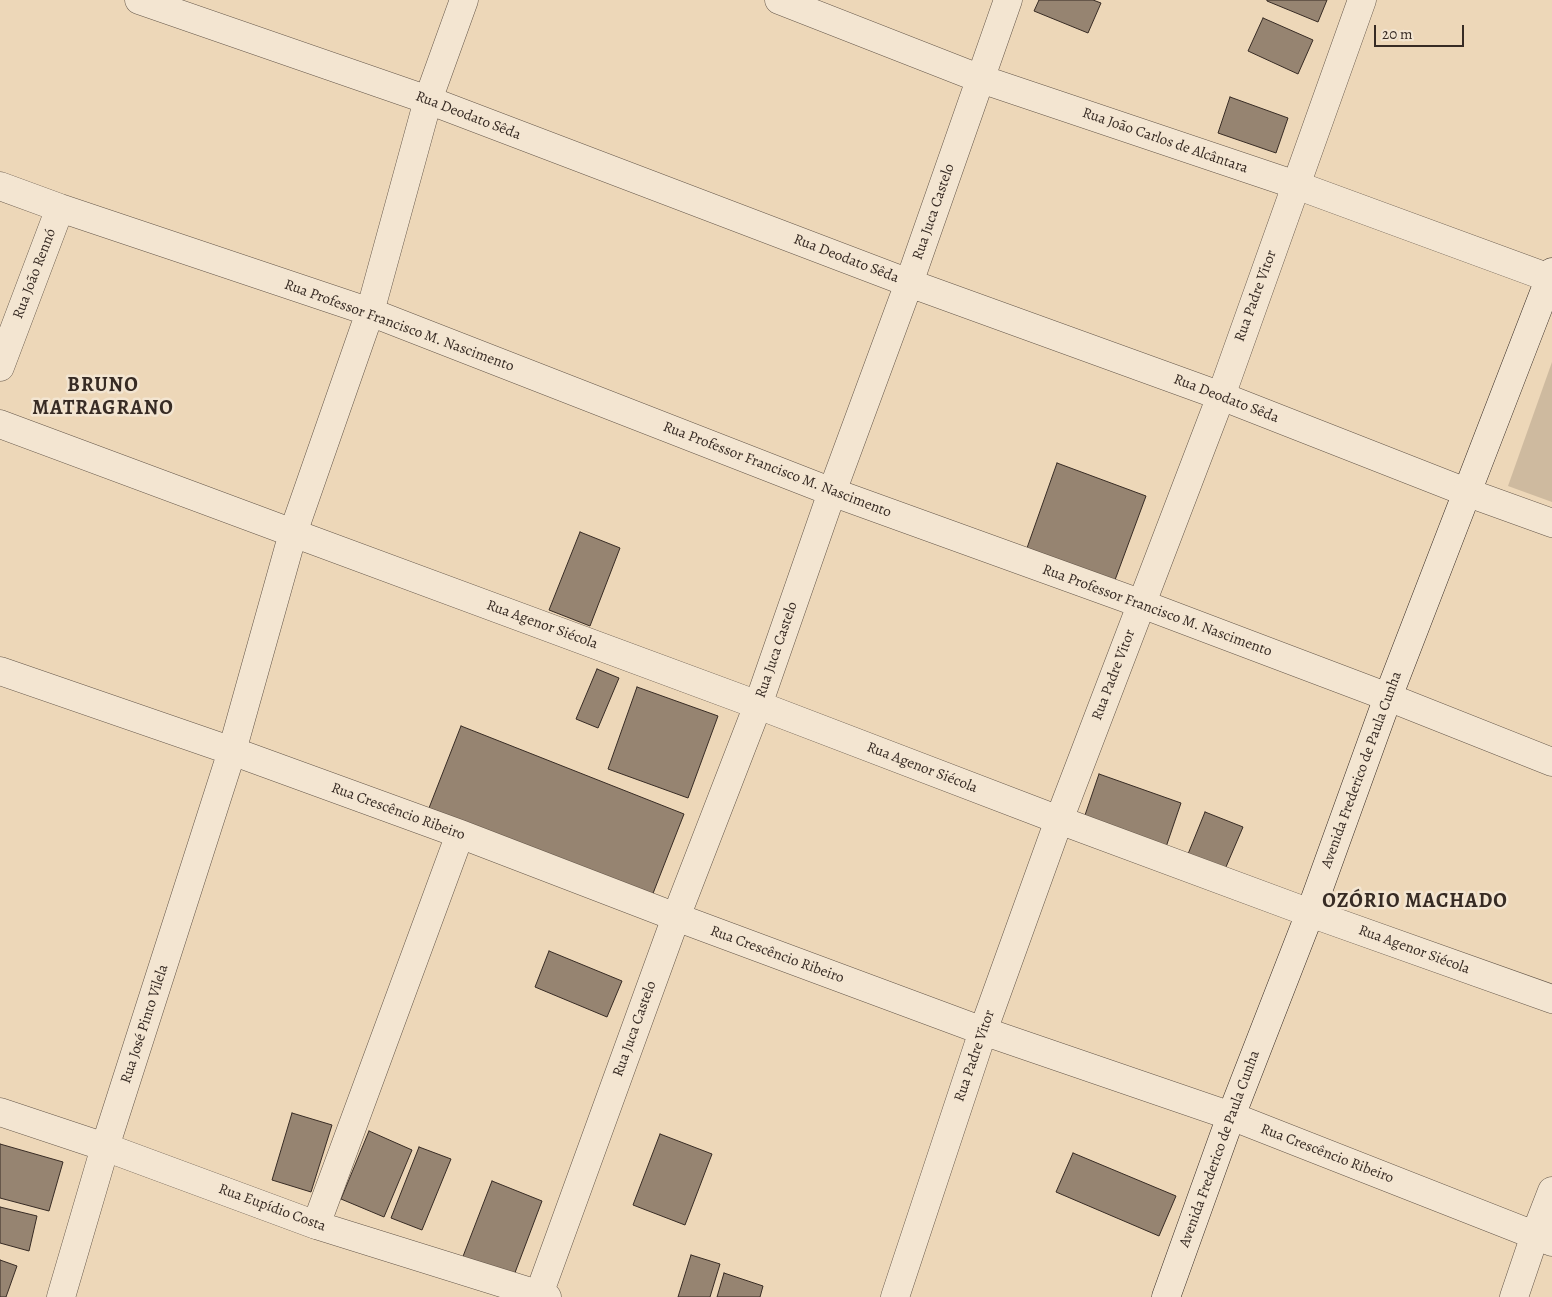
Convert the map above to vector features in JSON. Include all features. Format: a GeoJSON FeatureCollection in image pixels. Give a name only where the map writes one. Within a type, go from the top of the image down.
{"type":"FeatureCollection","features":[{"type":"Feature","properties":{"kind":"street","name":"Rua Deodato Sêda"},"geometry":{"type":"LineString","coordinates":[[139,0],[428,100],[909,283],[1221,396],[1466,492],[1552,523]]}},
{"type":"Feature","properties":{"kind":"street","name":"Rua José Pinto Vilela"},"geometry":{"type":"LineString","coordinates":[[61,1297],[105,1147],[232,751],[292,533],[370,312],[428,100],[464,0]]}},
{"type":"Feature","properties":{"kind":"street","name":"Rua João Carlos de Alcântara"},"geometry":{"type":"LineString","coordinates":[[779,0],[981,79],[1296,184],[1551,276]]}},
{"type":"Feature","properties":{"kind":"street","name":"Rua Juca Castelo"},"geometry":{"type":"LineString","coordinates":[[541,1296],[676,917],[758,705],[1008,0]]}},
{"type":"Feature","properties":{"kind":"street","name":"Rua Padre Vitor"},"geometry":{"type":"LineString","coordinates":[[894,1297],[983,1031],[1059,820],[1221,396],[1362,0]]}},
{"type":"Feature","properties":{"kind":"street","name":"Rua Professor Francisco M. Nascimento"},"geometry":{"type":"LineString","coordinates":[[0,186],[370,312],[832,492],[1142,604],[1388,697],[1552,762]]}},
{"type":"Feature","properties":{"kind":"street","name":"Rua João Rennó"},"geometry":{"type":"LineString","coordinates":[[0,367],[60,208]]}},
{"type":"Feature","properties":{"kind":"street","name":"Avenida Frederico de Paula Cunha"},"geometry":{"type":"LineString","coordinates":[[1166,1297],[1231,1116],[1310,913],[1388,697],[1551,276]]}},
{"type":"Feature","properties":{"kind":"street","name":"Rua Agenor Siécola"},"geometry":{"type":"LineString","coordinates":[[0,424],[758,705],[1310,913],[1552,998]]}},
{"type":"Feature","properties":{"kind":"street","name":"Rua Crescêncio Ribeiro"},"geometry":{"type":"LineString","coordinates":[[0,671],[232,751],[460,834],[676,917],[983,1031],[1231,1116],[1543,1239]]}},
{"type":"Feature","properties":{"kind":"street"},"geometry":{"type":"LineString","coordinates":[[316,1225],[460,834]]}},
{"type":"Feature","properties":{"kind":"street","name":"Rua Eupídio Costa"},"geometry":{"type":"LineString","coordinates":[[0,1112],[105,1147],[316,1225],[541,1296]]}},
{"type":"Feature","properties":{"kind":"street"},"geometry":{"type":"LineString","coordinates":[[1514,1297],[1543,1239],[1552,1191]]}},
{"type":"Feature","properties":{"kind":"shaded area"},"geometry":{"type":"Polygon","coordinates":[[[1552,362],[1552,502],[1508,486],[1552,362]]]}},
{"type":"Feature","properties":{"kind":"building"},"geometry":{"type":"Polygon","coordinates":[[[1039,0],[1093,0],[1101,3],[1088,33],[1034,11],[1039,0]]]}},
{"type":"Feature","properties":{"kind":"building"},"geometry":{"type":"Polygon","coordinates":[[[1267,0],[1327,0],[1318,22],[1267,0]]]}},
{"type":"Feature","properties":{"kind":"building"},"geometry":{"type":"Polygon","coordinates":[[[1263,18],[1313,40],[1298,74],[1248,51],[1263,18]]]}},
{"type":"Feature","properties":{"kind":"building"},"geometry":{"type":"Polygon","coordinates":[[[1230,97],[1288,118],[1276,153],[1218,133],[1230,97]]]}},
{"type":"Feature","properties":{"kind":"building"},"geometry":{"type":"Polygon","coordinates":[[[1057,463],[1146,496],[1115,580],[1027,548],[1057,463]]]}},
{"type":"Feature","properties":{"kind":"building"},"geometry":{"type":"Polygon","coordinates":[[[580,532],[620,548],[590,626],[549,610],[580,532]]]}},
{"type":"Feature","properties":{"kind":"building"},"geometry":{"type":"Polygon","coordinates":[[[597,669],[619,678],[598,728],[576,719],[597,669]]]}},
{"type":"Feature","properties":{"kind":"building"},"geometry":{"type":"Polygon","coordinates":[[[637,687],[718,716],[688,798],[608,769],[637,687]]]}},
{"type":"Feature","properties":{"kind":"building"},"geometry":{"type":"Polygon","coordinates":[[[461,726],[684,814],[652,896],[429,808],[461,726]]]}},
{"type":"Feature","properties":{"kind":"building"},"geometry":{"type":"Polygon","coordinates":[[[1099,774],[1181,803],[1165,850],[1083,821],[1099,774]]]}},
{"type":"Feature","properties":{"kind":"building"},"geometry":{"type":"Polygon","coordinates":[[[1205,812],[1243,827],[1223,874],[1186,859],[1205,812]]]}},
{"type":"Feature","properties":{"kind":"building"},"geometry":{"type":"Polygon","coordinates":[[[549,951],[622,981],[607,1017],[535,987],[549,951]]]}},
{"type":"Feature","properties":{"kind":"building"},"geometry":{"type":"Polygon","coordinates":[[[292,1113],[332,1125],[311,1192],[272,1180],[292,1113]]]}},
{"type":"Feature","properties":{"kind":"building"},"geometry":{"type":"Polygon","coordinates":[[[369,1131],[412,1150],[384,1217],[341,1199],[369,1131]]]}},
{"type":"Feature","properties":{"kind":"building"},"geometry":{"type":"Polygon","coordinates":[[[660,1134],[712,1154],[685,1225],[633,1205],[660,1134]]]}},
{"type":"Feature","properties":{"kind":"building"},"geometry":{"type":"Polygon","coordinates":[[[0,1144],[63,1162],[49,1211],[0,1198],[0,1144]]]}},
{"type":"Feature","properties":{"kind":"building"},"geometry":{"type":"Polygon","coordinates":[[[419,1147],[451,1159],[422,1230],[391,1218],[419,1147]]]}},
{"type":"Feature","properties":{"kind":"building"},"geometry":{"type":"Polygon","coordinates":[[[1073,1153],[1176,1196],[1159,1236],[1056,1192],[1073,1153]]]}},
{"type":"Feature","properties":{"kind":"building"},"geometry":{"type":"Polygon","coordinates":[[[492,1181],[542,1201],[513,1278],[462,1259],[492,1181]]]}},
{"type":"Feature","properties":{"kind":"building"},"geometry":{"type":"Polygon","coordinates":[[[0,1207],[37,1216],[29,1251],[0,1243],[0,1207]]]}},
{"type":"Feature","properties":{"kind":"building"},"geometry":{"type":"Polygon","coordinates":[[[691,1255],[720,1264],[710,1297],[678,1297],[691,1255]]]}},
{"type":"Feature","properties":{"kind":"building"},"geometry":{"type":"Polygon","coordinates":[[[0,1260],[17,1266],[6,1297],[0,1297],[0,1260]]]}},
{"type":"Feature","properties":{"kind":"building"},"geometry":{"type":"Polygon","coordinates":[[[724,1273],[763,1286],[760,1297],[717,1297],[724,1273]]]}},
{"type":"Feature","properties":{"kind":"district","name":"BRUNO MATRAGRANO"},"geometry":{"type":"Point","coordinates":[103,398]}},
{"type":"Feature","properties":{"kind":"district","name":"OZÓRIO MACHADO"},"geometry":{"type":"Point","coordinates":[1415,902]}}]}
